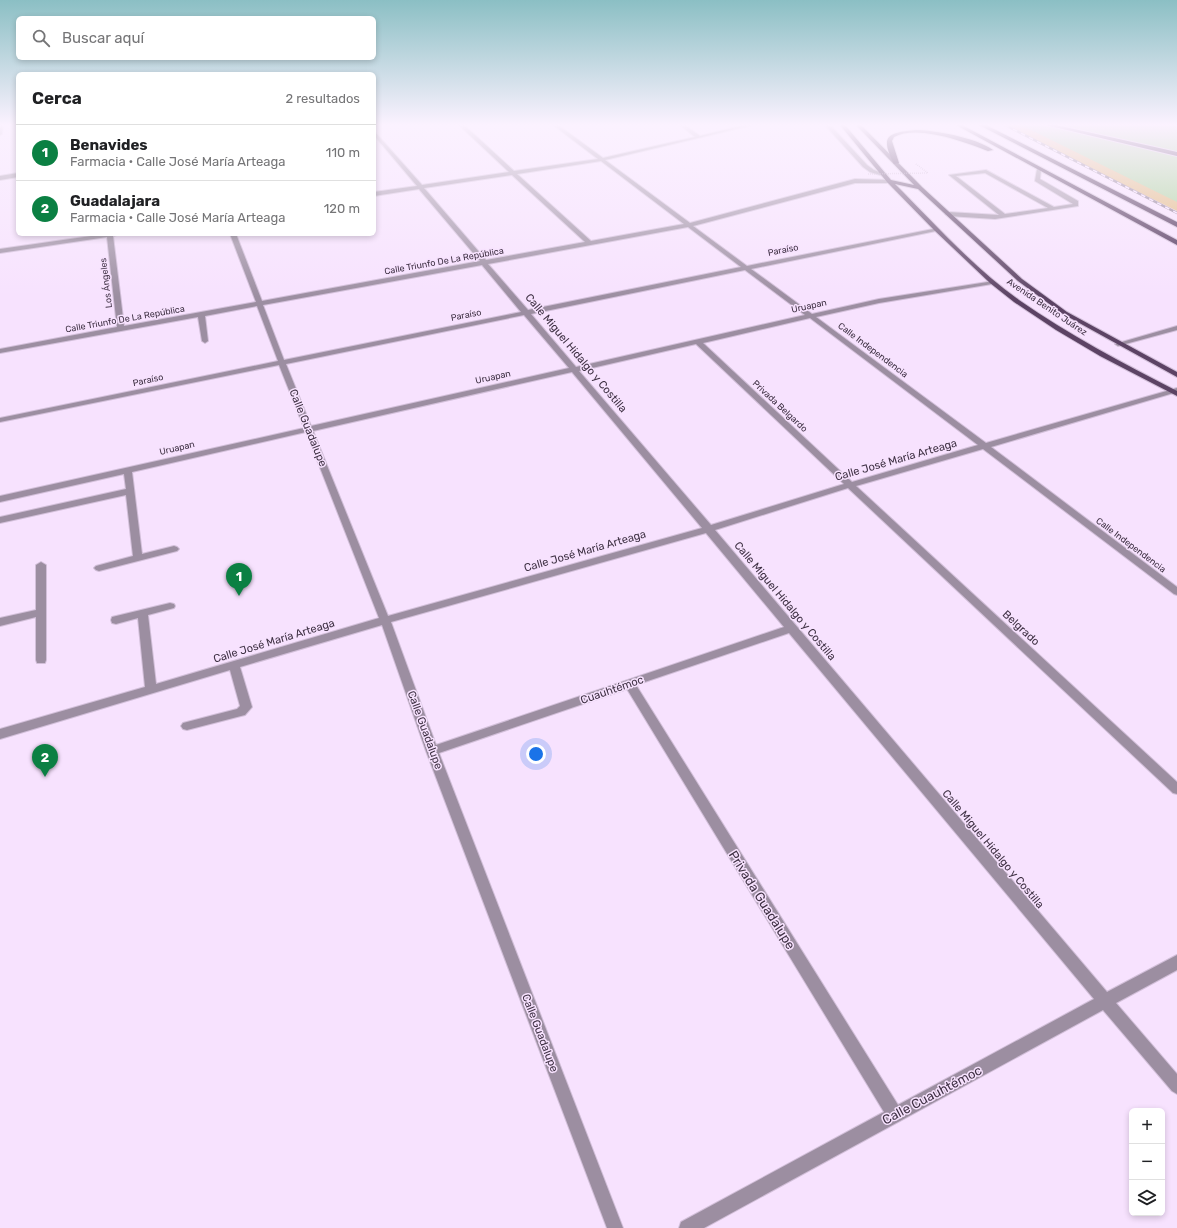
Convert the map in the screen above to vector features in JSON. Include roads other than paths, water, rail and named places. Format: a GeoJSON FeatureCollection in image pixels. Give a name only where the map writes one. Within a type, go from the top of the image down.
{"type":"FeatureCollection","features":[{"type":"Feature","properties":{"kind":"highway"},"geometry":{"type":"LineString","coordinates":[[1062,182],[1177,244]]}},
{"type":"Feature","properties":{"kind":"highway"},"geometry":{"type":"LineString","coordinates":[[1093,182],[1177,225]]}},
{"type":"Feature","properties":{"kind":"main road","name":"Avenida Benito Juárez"},"geometry":{"type":"LineString","coordinates":[[890,182],[936,229],[992,282],[1016,301],[1058,329],[1102,355],[1175,392]]}},
{"type":"Feature","properties":{"kind":"main road"},"geometry":{"type":"LineString","coordinates":[[899,182],[920,188]]}},
{"type":"Feature","properties":{"kind":"main road","name":"Avenida Benito Juárez"},"geometry":{"type":"LineString","coordinates":[[915,182],[1020,280],[1064,313],[1118,344],[1177,375]]}},
{"type":"Feature","properties":{"kind":"street","name":"Calle Miguel Hidalgo y Costilla"},"geometry":{"type":"LineString","coordinates":[[416,182],[1177,1086]]}},
{"type":"Feature","properties":{"kind":"street"},"geometry":{"type":"LineString","coordinates":[[376,194],[451,182]]}},
{"type":"Feature","properties":{"kind":"street"},"geometry":{"type":"LineString","coordinates":[[522,182],[589,243]]}},
{"type":"Feature","properties":{"kind":"street","name":"Calle Independencia"},"geometry":{"type":"LineString","coordinates":[[631,182],[986,446],[1177,592]]}},
{"type":"Feature","properties":{"kind":"street","name":"Calle Triunfo De La República"},"geometry":{"type":"LineString","coordinates":[[0,351],[689,225],[848,182]]}},
{"type":"Feature","properties":{"kind":"street"},"geometry":{"type":"LineString","coordinates":[[961,182],[1004,216]]}},
{"type":"Feature","properties":{"kind":"street"},"geometry":{"type":"LineString","coordinates":[[1007,182],[1054,209]]}},
{"type":"Feature","properties":{"kind":"street"},"geometry":{"type":"LineString","coordinates":[[948,214],[995,217],[1076,205],[1076,202],[1041,182]]}},
{"type":"Feature","properties":{"kind":"street","name":"Paraíso"},"geometry":{"type":"LineString","coordinates":[[0,420],[936,229]]}},
{"type":"Feature","properties":{"kind":"street"},"geometry":{"type":"LineString","coordinates":[[0,251],[103,236]]}},
{"type":"Feature","properties":{"kind":"street","name":"Los Ángeles"},"geometry":{"type":"LineString","coordinates":[[110,236],[121,329]]}},
{"type":"Feature","properties":{"kind":"street","name":"Calle Guadalupe"},"geometry":{"type":"LineString","coordinates":[[234,236],[281,362],[386,620],[432,751],[615,1228]]}},
{"type":"Feature","properties":{"kind":"street","name":"Uruapan"},"geometry":{"type":"LineString","coordinates":[[0,499],[308,428],[879,301],[992,282]]}},
{"type":"Feature","properties":{"kind":"street"},"geometry":{"type":"LineString","coordinates":[[201,314],[205,341]]}},
{"type":"Feature","properties":{"kind":"street"},"geometry":{"type":"LineString","coordinates":[[1118,344],[1177,328]]}},
{"type":"Feature","properties":{"kind":"street","name":"Privada Belgardo"},"geometry":{"type":"LineString","coordinates":[[698,342],[850,485]]}},
{"type":"Feature","properties":{"kind":"street","name":"Calle José María Arteaga"},"geometry":{"type":"LineString","coordinates":[[0,734],[386,620],[708,529],[850,485],[1175,392]]}},
{"type":"Feature","properties":{"kind":"street"},"geometry":{"type":"LineString","coordinates":[[128,470],[138,558]]}},
{"type":"Feature","properties":{"kind":"street","name":"Belgrado"},"geometry":{"type":"LineString","coordinates":[[850,485],[1177,789]]}},
{"type":"Feature","properties":{"kind":"street"},"geometry":{"type":"LineString","coordinates":[[0,520],[131,491]]}},
{"type":"Feature","properties":{"kind":"street"},"geometry":{"type":"LineString","coordinates":[[99,568],[174,549]]}},
{"type":"Feature","properties":{"kind":"street"},"geometry":{"type":"LineString","coordinates":[[41,565],[41,660]]}},
{"type":"Feature","properties":{"kind":"street"},"geometry":{"type":"LineString","coordinates":[[116,620],[170,606]]}},
{"type":"Feature","properties":{"kind":"street"},"geometry":{"type":"LineString","coordinates":[[0,622],[41,612]]}},
{"type":"Feature","properties":{"kind":"street"},"geometry":{"type":"LineString","coordinates":[[143,613],[151,689]]}},
{"type":"Feature","properties":{"kind":"street","name":"Cuauhtémoc"},"geometry":{"type":"LineString","coordinates":[[432,751],[792,628]]}},
{"type":"Feature","properties":{"kind":"street"},"geometry":{"type":"LineString","coordinates":[[187,726],[241,712],[246,707],[234,665]]}},
{"type":"Feature","properties":{"kind":"street","name":"Privada Guadalupe"},"geometry":{"type":"LineString","coordinates":[[630,684],[895,1115]]}},
{"type":"Feature","properties":{"kind":"street","name":"Calle Cuauhtémoc"},"geometry":{"type":"LineString","coordinates":[[687,1228],[1177,962]]}},
{"type":"Feature","properties":{"kind":"railway"},"geometry":{"type":"LineString","coordinates":[[1117,182],[1177,213]]}},
{"type":"Feature","properties":{"kind":"place","name":"Benavides"},"geometry":{"type":"Point","coordinates":[239,596]}},
{"type":"Feature","properties":{"kind":"place","name":"Guadalajara"},"geometry":{"type":"Point","coordinates":[45,777]}}]}
